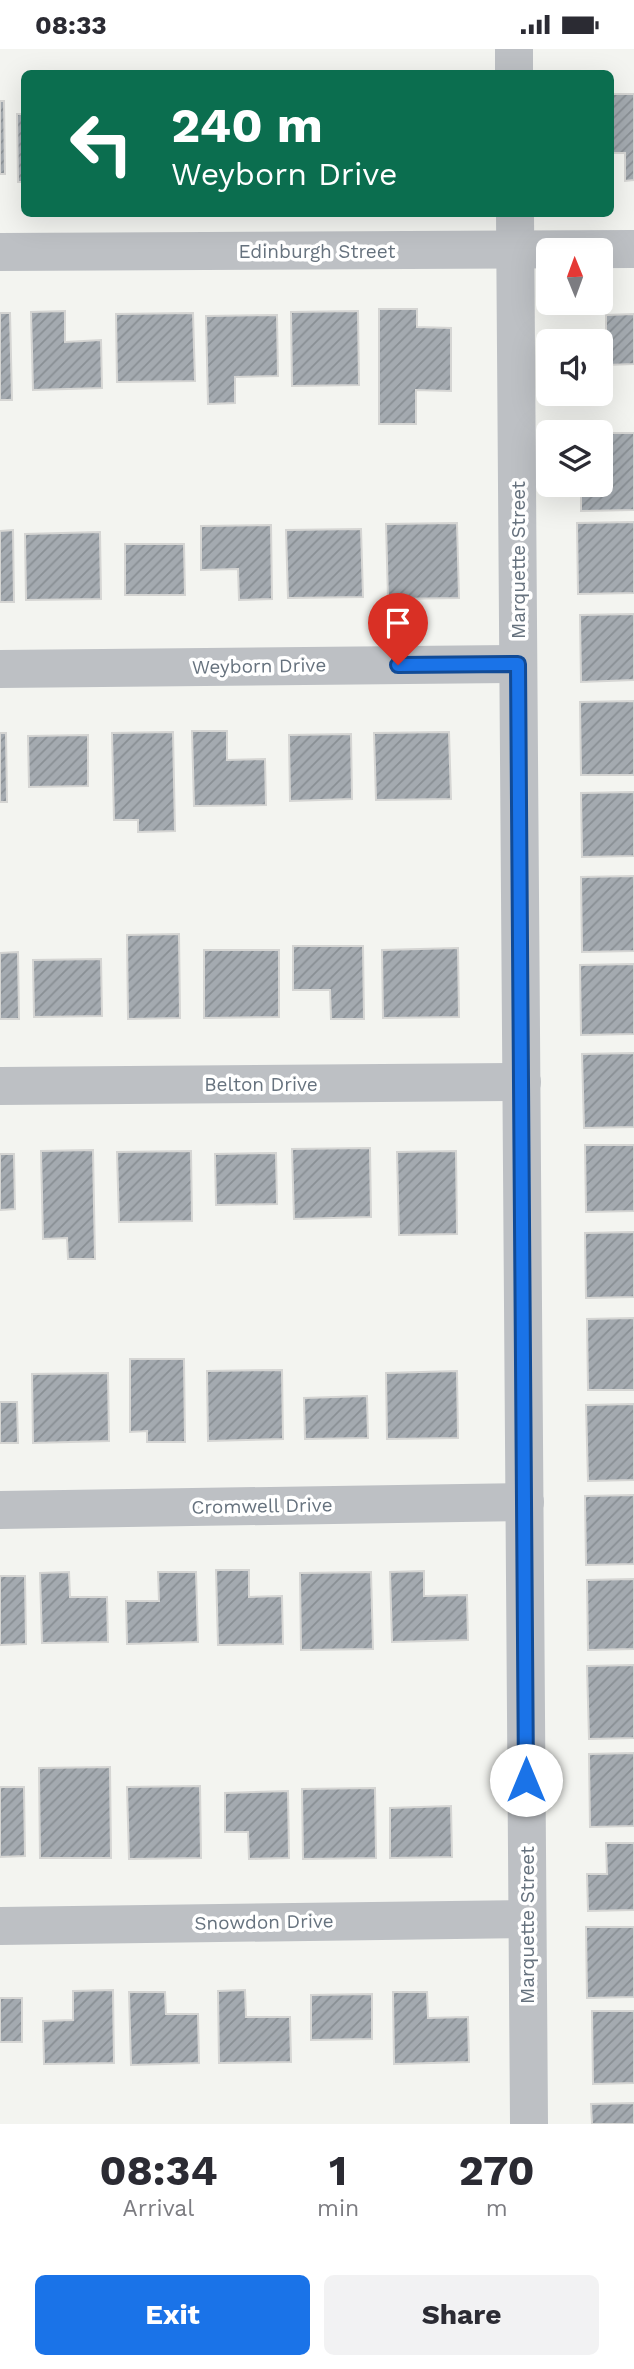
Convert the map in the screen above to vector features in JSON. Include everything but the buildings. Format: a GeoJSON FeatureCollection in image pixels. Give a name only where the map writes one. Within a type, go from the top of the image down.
{"type":"FeatureCollection","features":[{"type":"Feature","properties":{"kind":"street"},"geometry":{"type":"LineString","coordinates":[[514,49],[514,70]]}},
{"type":"Feature","properties":{"kind":"street","name":"Marquette Street"},"geometry":{"type":"LineString","coordinates":[[514,217],[529,2124]]}},
{"type":"Feature","properties":{"kind":"street","name":"Edinburgh Street"},"geometry":{"type":"LineString","coordinates":[[0,252],[634,249]]}},
{"type":"Feature","properties":{"kind":"street","name":"Weyborn Drive"},"geometry":{"type":"LineString","coordinates":[[0,669],[518,664]]}},
{"type":"Feature","properties":{"kind":"street","name":"Belton Drive"},"geometry":{"type":"LineString","coordinates":[[0,1086],[522,1082]]}},
{"type":"Feature","properties":{"kind":"street","name":"Cromwell Drive"},"geometry":{"type":"LineString","coordinates":[[0,1510],[525,1502]]}},
{"type":"Feature","properties":{"kind":"street","name":"Snowdon Drive"},"geometry":{"type":"LineString","coordinates":[[0,1926],[527,1919]]}},
{"type":"Feature","properties":{"kind":"route"},"geometry":{"type":"LineString","coordinates":[[398,665],[518,664],[526,1780]]}}]}
